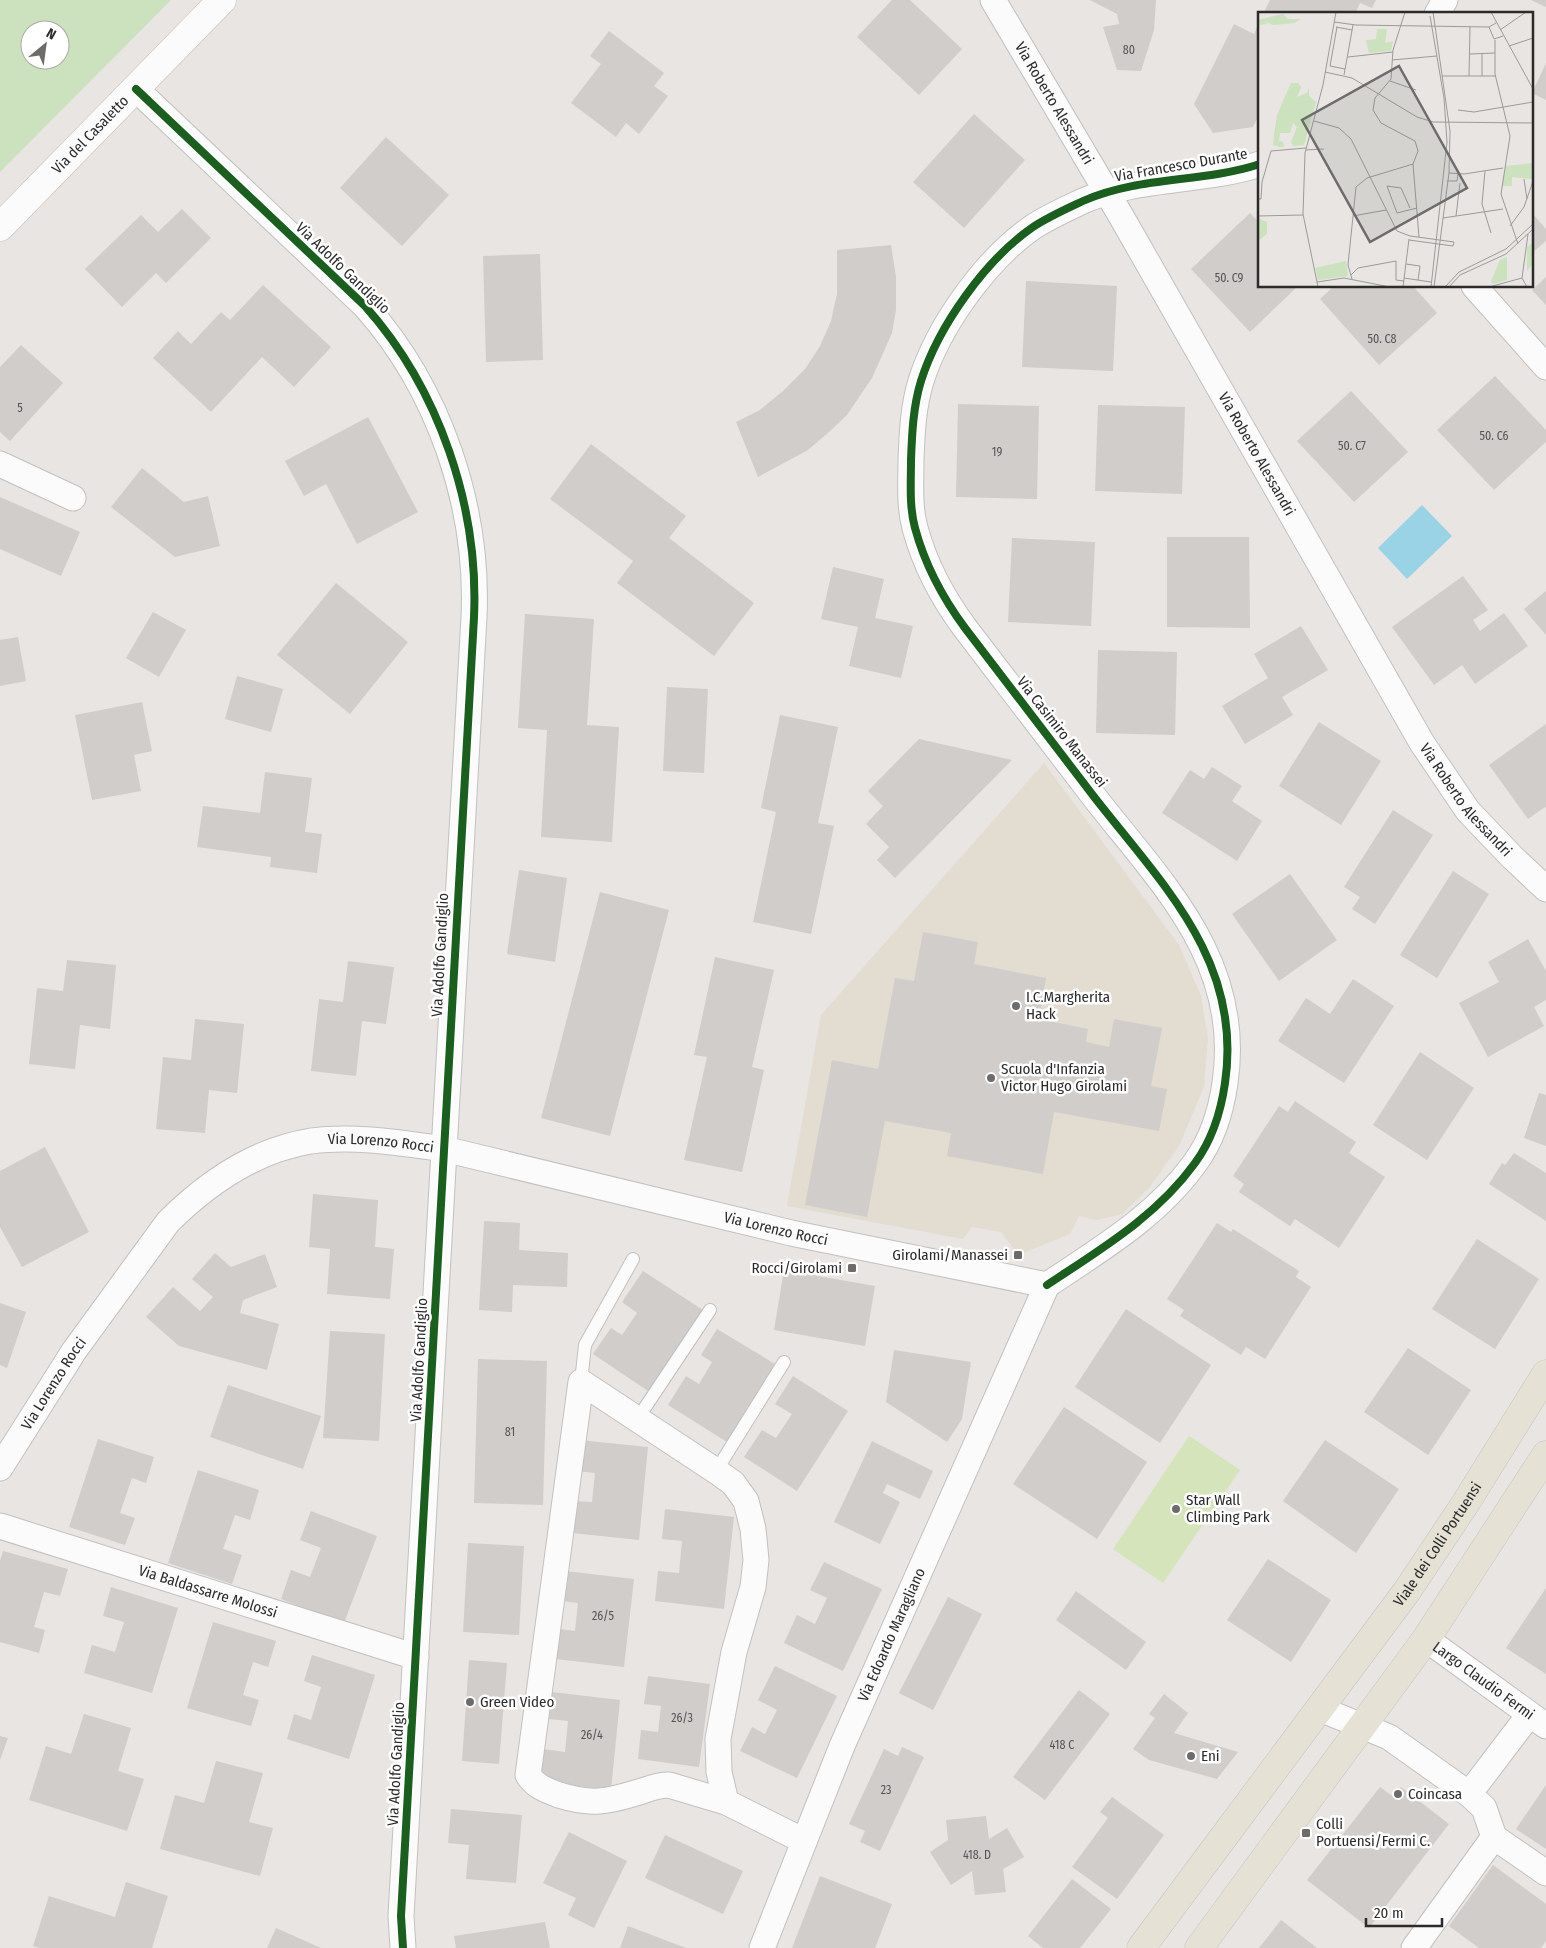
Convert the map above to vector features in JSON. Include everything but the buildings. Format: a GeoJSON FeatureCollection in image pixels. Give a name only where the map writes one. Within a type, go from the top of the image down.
{"type":"FeatureCollection","features":[{"type":"Feature","properties":{"kind":"main road","name":"Viale dei Colli Portuensi"},"geometry":{"type":"LineString","coordinates":[[1141,1948],[1407,1591],[1465,1504],[1546,1374]]}},
{"type":"Feature","properties":{"kind":"main road"},"geometry":{"type":"LineString","coordinates":[[1199,1948],[1426,1639],[1546,1455]]}},
{"type":"Feature","properties":{"kind":"street","name":"Via del Casaletto"},"geometry":{"type":"LineString","coordinates":[[0,227],[222,0]]}},
{"type":"Feature","properties":{"kind":"street","name":"Via Roberto Alessandri"},"geometry":{"type":"LineString","coordinates":[[993,0],[1106,192],[1422,743],[1468,811],[1512,858],[1546,889]]}},
{"type":"Feature","properties":{"kind":"street"},"geometry":{"type":"LineString","coordinates":[[1439,12],[1445,0]]}},
{"type":"Feature","properties":{"kind":"street","name":"Via Adolfo Gandiglio"},"geometry":{"type":"LineString","coordinates":[[136,89],[365,306],[382,326],[417,379],[432,408],[460,488],[470,532],[476,583],[401,1916],[403,1948]]}},
{"type":"Feature","properties":{"kind":"street","name":"Via Francesco Durante"},"geometry":{"type":"LineString","coordinates":[[1106,192],[1130,186],[1235,171],[1258,165]]}},
{"type":"Feature","properties":{"kind":"street","name":"Via Casimiro Manassei"},"geometry":{"type":"LineString","coordinates":[[1047,1285],[1145,1218],[1169,1195],[1197,1162],[1212,1132],[1223,1096],[1228,1047],[1224,1002],[1211,962],[1178,906],[965,628],[942,595],[922,550],[914,526],[911,496],[912,438],[921,382],[931,356],[955,313],[984,273],[1009,247],[1034,226],[1106,192]]}},
{"type":"Feature","properties":{"kind":"street"},"geometry":{"type":"LineString","coordinates":[[1476,288],[1546,367]]}},
{"type":"Feature","properties":{"kind":"street"},"geometry":{"type":"LineString","coordinates":[[0,464],[73,498]]}},
{"type":"Feature","properties":{"kind":"street","name":"Via Lorenzo Rocci"},"geometry":{"type":"LineString","coordinates":[[0,1468],[74,1351],[151,1242],[186,1204],[258,1157],[276,1150],[312,1141],[388,1142],[444,1149],[791,1234],[1047,1285]]}},
{"type":"Feature","properties":{"kind":"street","name":"Via Edoardo Maragliano"},"geometry":{"type":"LineString","coordinates":[[762,1948],[842,1746],[1047,1285]]}},
{"type":"Feature","properties":{"kind":"street"},"geometry":{"type":"LineString","coordinates":[[726,1802],[719,1772],[718,1739],[734,1652],[753,1587],[756,1560],[753,1529],[746,1501],[733,1483],[638,1418],[581,1382],[528,1775],[533,1783],[543,1790],[582,1802],[610,1800],[659,1785],[669,1785],[726,1802],[804,1841]]}},
{"type":"Feature","properties":{"kind":"street","name":"Via Baldassarre Molossi"},"geometry":{"type":"LineString","coordinates":[[0,1526],[416,1657]]}},
{"type":"Feature","properties":{"kind":"street","name":"Largo Claudio Fermi"},"geometry":{"type":"LineString","coordinates":[[1426,1639],[1538,1721],[1468,1794]]}},
{"type":"Feature","properties":{"kind":"street"},"geometry":{"type":"LineString","coordinates":[[1320,1709],[1389,1737],[1468,1794],[1484,1808],[1494,1836],[1546,1874]]}},
{"type":"Feature","properties":{"kind":"street"},"geometry":{"type":"LineString","coordinates":[[1414,1948],[1494,1836]]}},
{"type":"Feature","properties":{"kind":"lane"},"geometry":{"type":"LineString","coordinates":[[581,1382],[585,1345],[633,1259]]}},
{"type":"Feature","properties":{"kind":"lane"},"geometry":{"type":"LineString","coordinates":[[638,1418],[710,1310]]}},
{"type":"Feature","properties":{"kind":"lane"},"geometry":{"type":"LineString","coordinates":[[716,1471],[784,1362]]}},
{"type":"Feature","properties":{"kind":"shaded area","name":"I.C.Margherita Hack"},"geometry":{"type":"Polygon","coordinates":[[[1044,763],[1179,945],[1201,996],[1208,1038],[1204,1087],[1179,1146],[1149,1188],[1122,1214],[1097,1220],[1079,1216],[1070,1234],[1018,1255],[1001,1232],[972,1227],[963,1239],[787,1206],[821,1015],[1044,763]]]}},
{"type":"Feature","properties":{"kind":"green space"},"geometry":{"type":"Polygon","coordinates":[[[0,0],[171,0],[0,172],[0,0]]]}},
{"type":"Feature","properties":{"kind":"green space","name":"Star Wall Climbing Park"},"geometry":{"type":"Polygon","coordinates":[[[1189,1436],[1240,1470],[1163,1583],[1113,1549],[1189,1436]]]}},
{"type":"Feature","properties":{"kind":"water"},"geometry":{"type":"Polygon","coordinates":[[[1422,505],[1452,536],[1407,579],[1378,548],[1422,505]]]}},
{"type":"Feature","properties":{"kind":"cycle path"},"geometry":{"type":"LineString","coordinates":[[136,89],[365,306],[391,339],[414,374],[433,412],[449,451],[461,492],[469,533],[474,575],[474,617],[401,1916],[403,1948]]}},
{"type":"Feature","properties":{"kind":"cycle path"},"geometry":{"type":"LineString","coordinates":[[1047,1285],[1108,1245],[1146,1215],[1180,1182],[1201,1154],[1215,1125],[1225,1083],[1227,1040],[1222,1000],[1210,963],[1192,928],[1171,895],[965,628],[935,580],[919,542],[912,511],[912,430],[916,401],[929,360],[951,317],[965,296],[998,257],[1033,227],[1064,210],[1104,193],[1126,187],[1216,174],[1258,165]]}},
{"type":"Feature","properties":{"kind":"place","name":"I.C.Margherita Hack"},"geometry":{"type":"Point","coordinates":[1016,1006]}},
{"type":"Feature","properties":{"kind":"place","name":"Scuola d'Infanzia Victor Hugo Girolami"},"geometry":{"type":"Point","coordinates":[991,1078]}},
{"type":"Feature","properties":{"kind":"place","name":"Girolami/Manassei"},"geometry":{"type":"Point","coordinates":[1018,1255]}},
{"type":"Feature","properties":{"kind":"place","name":"Rocci/Girolami"},"geometry":{"type":"Point","coordinates":[852,1268]}},
{"type":"Feature","properties":{"kind":"place","name":"Star Wall Climbing Park"},"geometry":{"type":"Point","coordinates":[1176,1509]}},
{"type":"Feature","properties":{"kind":"place","name":"Green Video"},"geometry":{"type":"Point","coordinates":[470,1702]}},
{"type":"Feature","properties":{"kind":"place","name":"Eni"},"geometry":{"type":"Point","coordinates":[1191,1756]}},
{"type":"Feature","properties":{"kind":"place","name":"Coincasa"},"geometry":{"type":"Point","coordinates":[1398,1794]}},
{"type":"Feature","properties":{"kind":"place","name":"Colli Portuensi/Fermi C."},"geometry":{"type":"Point","coordinates":[1306,1833]}}]}
